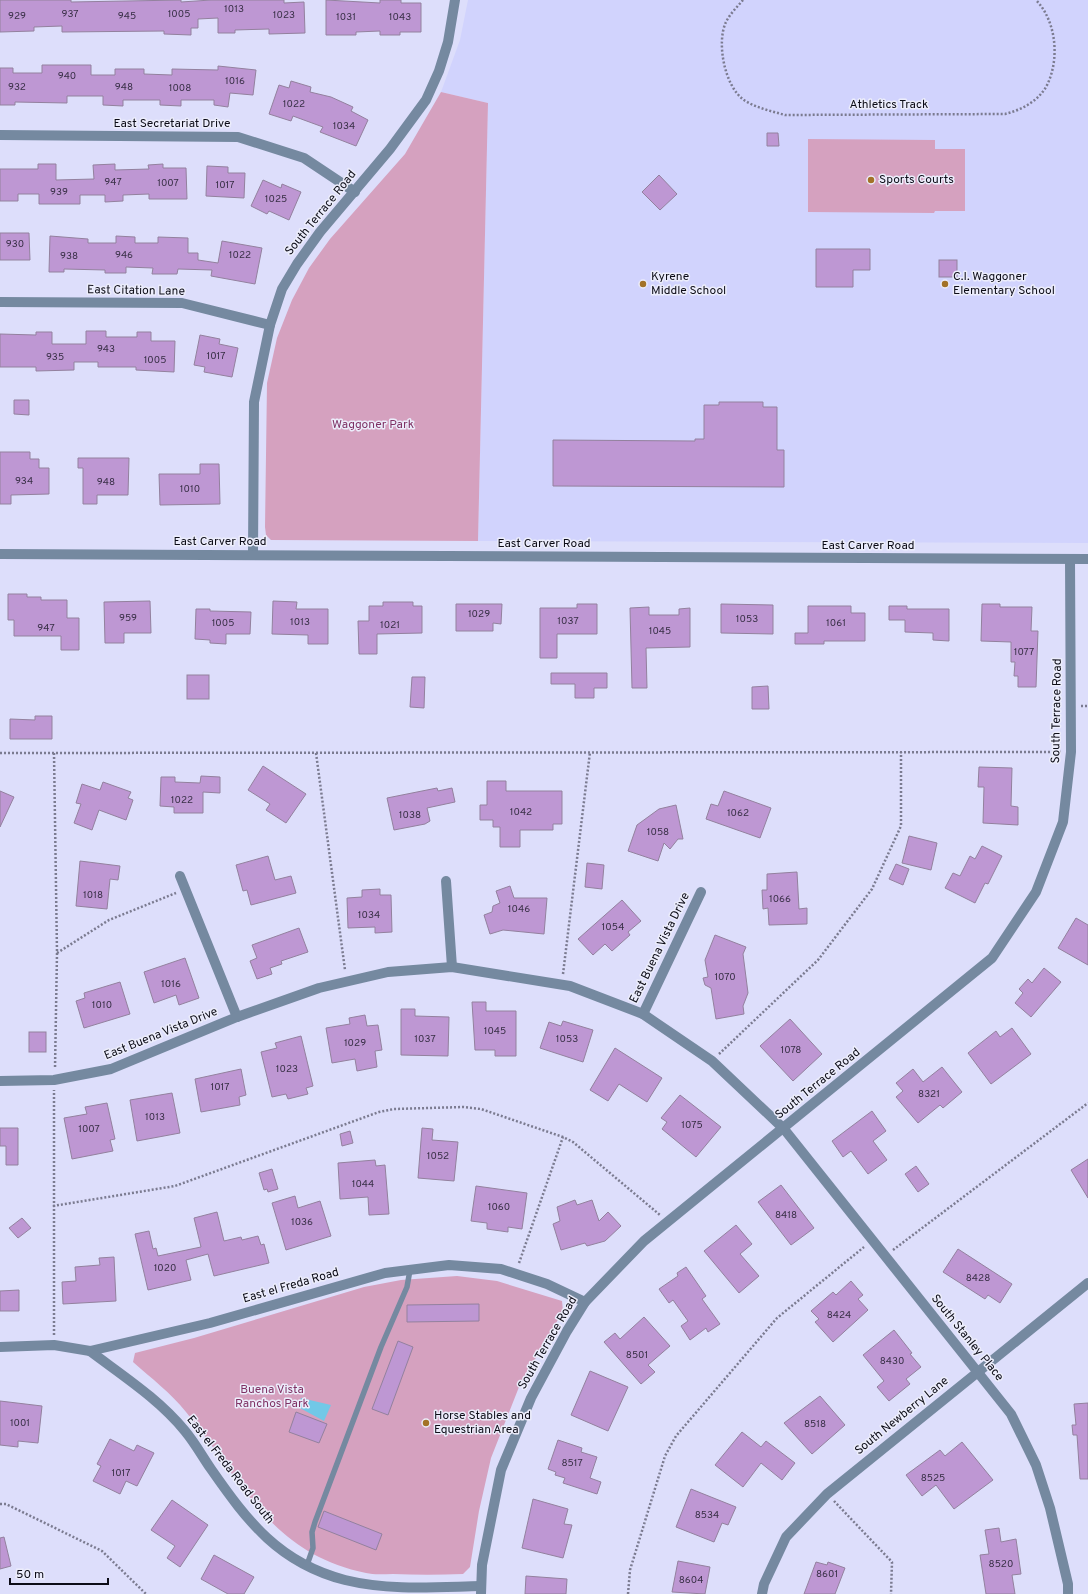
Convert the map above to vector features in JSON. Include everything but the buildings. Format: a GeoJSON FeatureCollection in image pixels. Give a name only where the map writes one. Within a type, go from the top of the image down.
{"type":"FeatureCollection","features":[{"type":"Feature","properties":{"kind":"street","name":"South Terrace Road"},"geometry":{"type":"LineString","coordinates":[[253,555],[254,402],[270,325],[282,289],[297,264],[320,232],[390,149],[426,100],[439,71],[448,42],[454,0]]}},
{"type":"Feature","properties":{"kind":"street","name":"East Secretariat Drive"},"geometry":{"type":"LineString","coordinates":[[0,135],[238,137],[304,158],[355,192]]}},
{"type":"Feature","properties":{"kind":"street","name":"East Citation Lane"},"geometry":{"type":"LineString","coordinates":[[0,302],[182,303],[270,325]]}},
{"type":"Feature","properties":{"kind":"street","name":"East Carver Road"},"geometry":{"type":"LineString","coordinates":[[0,554],[1088,559]]}},
{"type":"Feature","properties":{"kind":"street","name":"South Terrace Road"},"geometry":{"type":"LineString","coordinates":[[481,1590],[482,1565],[501,1470],[531,1398],[567,1331],[585,1302],[644,1241],[784,1129],[992,958],[1036,892],[1063,822],[1071,752],[1070,559]]}},
{"type":"Feature","properties":{"kind":"street","name":"East Buena Vista Drive"},"geometry":{"type":"LineString","coordinates":[[180,876],[237,1017]]}},
{"type":"Feature","properties":{"kind":"street"},"geometry":{"type":"LineString","coordinates":[[446,881],[452,967]]}},
{"type":"Feature","properties":{"kind":"street","name":"East Buena Vista Drive"},"geometry":{"type":"LineString","coordinates":[[643,1014],[701,892]]}},
{"type":"Feature","properties":{"kind":"street","name":"East Buena Vista Drive"},"geometry":{"type":"LineString","coordinates":[[0,1081],[54,1080],[111,1069],[237,1017],[319,988],[388,972],[452,967],[570,986],[643,1014],[712,1061],[784,1129]]}},
{"type":"Feature","properties":{"kind":"street","name":"South Stanley Place"},"geometry":{"type":"LineString","coordinates":[[784,1129],[1011,1414],[1036,1465],[1050,1508],[1068,1584],[1068,1594]]}},
{"type":"Feature","properties":{"kind":"street","name":"East el Freda Road"},"geometry":{"type":"LineString","coordinates":[[0,1348],[54,1345],[90,1351],[210,1323],[385,1272],[449,1265],[501,1270],[547,1284],[585,1302]]}},
{"type":"Feature","properties":{"kind":"street","name":"South Newberry Lane"},"geometry":{"type":"LineString","coordinates":[[762,1594],[764,1584],[786,1537],[827,1494],[977,1371],[1088,1283]]}},
{"type":"Feature","properties":{"kind":"street","name":"East el Freda Road South"},"geometry":{"type":"LineString","coordinates":[[90,1351],[149,1395],[185,1431],[249,1520],[265,1537],[289,1556],[306,1565],[345,1580],[385,1588],[481,1590]]}},
{"type":"Feature","properties":{"kind":"lane"},"geometry":{"type":"LineString","coordinates":[[306,1565],[313,1548],[312,1532],[315,1522],[382,1347],[407,1287],[410,1270]]}},
{"type":"Feature","properties":{"kind":"path","name":"Athletics Track"},"geometry":{"type":"LineString","coordinates":[[743,0],[732,12],[725,24],[722,42],[723,62],[731,84],[743,99],[758,107],[785,114],[1005,114],[1020,110],[1032,103],[1046,88],[1053,68],[1053,35],[1049,20],[1036,0]]}},
{"type":"Feature","properties":{"kind":"path"},"geometry":{"type":"LineString","coordinates":[[560,984],[564,969],[590,752]]}},
{"type":"Feature","properties":{"kind":"path"},"geometry":{"type":"LineString","coordinates":[[712,1061],[818,960],[872,889],[901,826],[901,752]]}},
{"type":"Feature","properties":{"kind":"path"},"geometry":{"type":"LineString","coordinates":[[0,753],[1071,752]]}},
{"type":"Feature","properties":{"kind":"path"},"geometry":{"type":"LineString","coordinates":[[54,753],[57,953],[53,1206],[54,1345]]}},
{"type":"Feature","properties":{"kind":"path"},"geometry":{"type":"LineString","coordinates":[[316,753],[346,981]]}},
{"type":"Feature","properties":{"kind":"path"},"geometry":{"type":"LineString","coordinates":[[57,953],[109,920],[163,897],[186,890]]}},
{"type":"Feature","properties":{"kind":"path"},"geometry":{"type":"LineString","coordinates":[[885,1256],[1088,1104]]}},
{"type":"Feature","properties":{"kind":"path"},"geometry":{"type":"LineString","coordinates":[[53,1206],[175,1186],[379,1112],[394,1109],[463,1107],[481,1109],[563,1137],[573,1142],[668,1222]]}},
{"type":"Feature","properties":{"kind":"path"},"geometry":{"type":"LineString","coordinates":[[515,1274],[563,1137]]}},
{"type":"Feature","properties":{"kind":"path"},"geometry":{"type":"LineString","coordinates":[[628,1594],[630,1570],[665,1456],[676,1436],[778,1318],[873,1240]]}},
{"type":"Feature","properties":{"kind":"path"},"geometry":{"type":"LineString","coordinates":[[827,1494],[892,1562],[892,1594]]}},
{"type":"Feature","properties":{"kind":"path"},"geometry":{"type":"LineString","coordinates":[[0,1504],[6,1504],[102,1551],[146,1594]]}},
{"type":"Feature","properties":{"kind":"shaded area","name":"Kyrene Middle School"},"geometry":{"type":"Polygon","coordinates":[[[468,0],[1088,0],[1088,543],[478,541],[488,103],[441,92],[460,40],[468,0]]]}},
{"type":"Feature","properties":{"kind":"shaded area"},"geometry":{"type":"Polygon","coordinates":[[[301,1398],[331,1405],[324,1421],[298,1407],[301,1398]]]}},
{"type":"Feature","properties":{"kind":"green space","name":"Waggoner Park"},"geometry":{"type":"Polygon","coordinates":[[[441,92],[488,103],[478,541],[271,540],[266,535],[265,527],[267,383],[277,338],[292,300],[309,268],[330,239],[405,154],[441,92]]]}},
{"type":"Feature","properties":{"kind":"green space","name":"Sports Courts"},"geometry":{"type":"Polygon","coordinates":[[[808,139],[935,140],[935,149],[965,149],[965,211],[935,211],[934,213],[808,212],[808,139]]]}},
{"type":"Feature","properties":{"kind":"green space","name":"Buena Vista Ranchos Park"},"geometry":{"type":"Polygon","coordinates":[[[457,1276],[497,1281],[562,1301],[563,1311],[519,1387],[491,1458],[479,1511],[470,1567],[463,1574],[369,1574],[333,1563],[305,1549],[281,1531],[261,1510],[242,1488],[206,1438],[174,1398],[133,1362],[135,1353],[194,1338],[364,1287],[401,1280],[457,1276]]]}},
{"type":"Feature","properties":{"kind":"place","name":"Sports Courts"},"geometry":{"type":"Point","coordinates":[871,180]}},
{"type":"Feature","properties":{"kind":"place","name":"Kyrene Middle School"},"geometry":{"type":"Point","coordinates":[643,284]}},
{"type":"Feature","properties":{"kind":"place","name":"C.I. Waggoner Elementary School"},"geometry":{"type":"Point","coordinates":[945,284]}},
{"type":"Feature","properties":{"kind":"place","name":"Horse Stables and Equestrian Area"},"geometry":{"type":"Point","coordinates":[426,1423]}}]}
